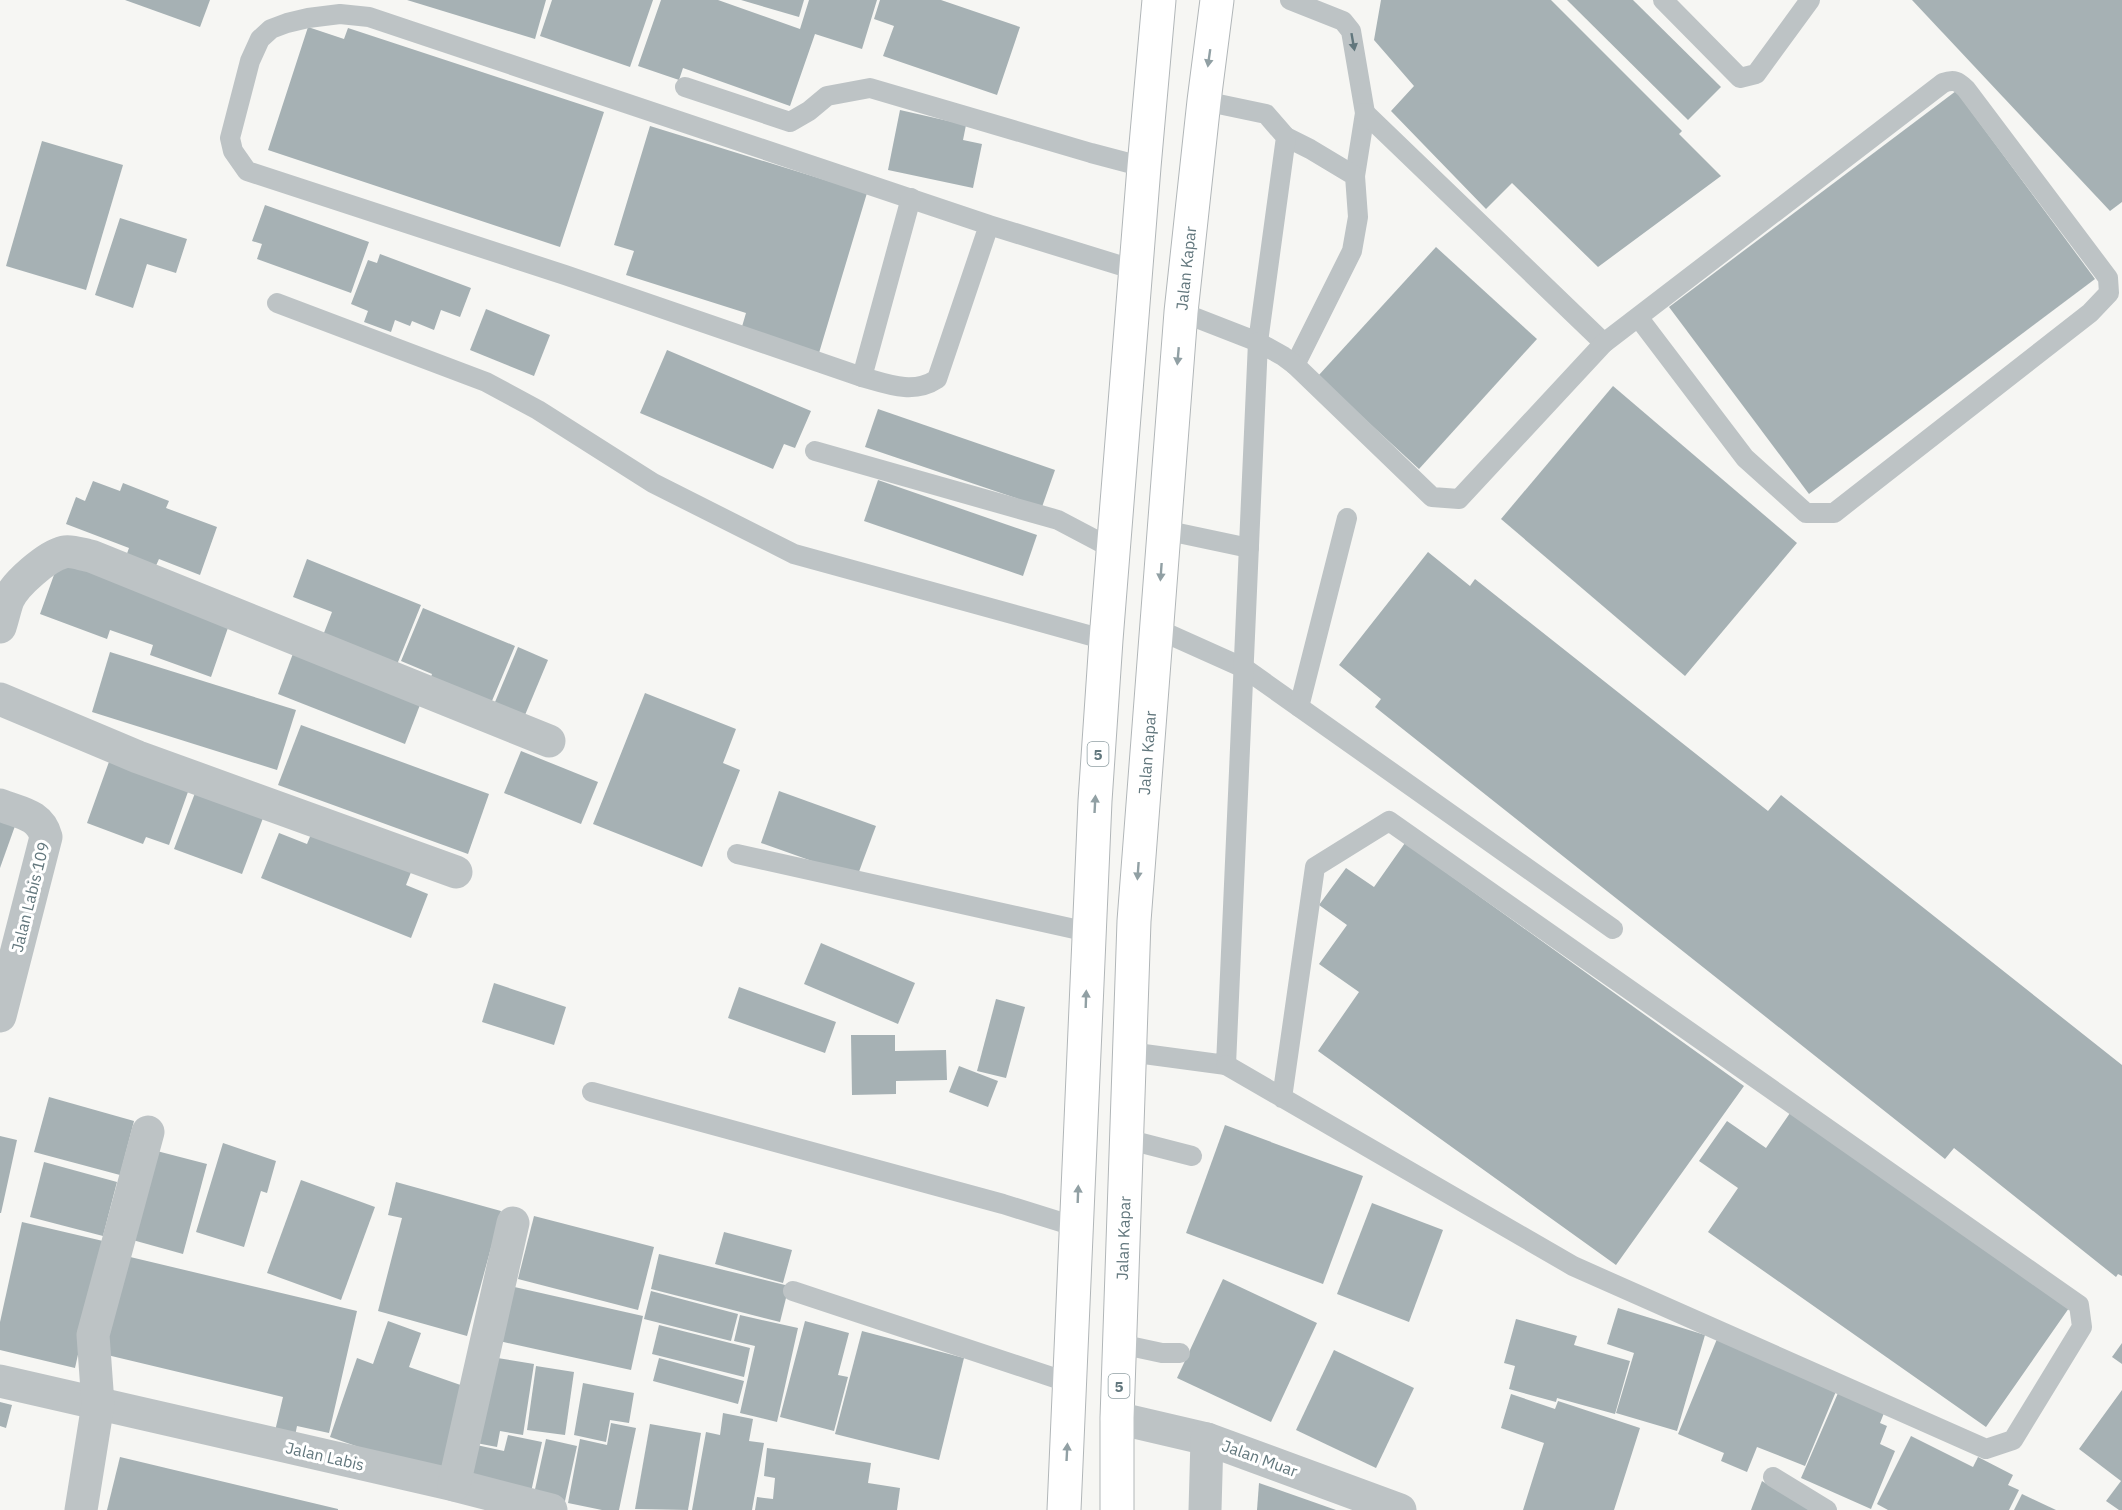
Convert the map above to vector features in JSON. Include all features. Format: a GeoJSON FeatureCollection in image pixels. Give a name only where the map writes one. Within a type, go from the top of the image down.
{"type":"FeatureCollection","features":[{"type":"Feature","properties":{"kind":"highway","name":"5"},"geometry":{"type":"LineString","coordinates":[[1064,1510],[1089,932],[1106,640],[1159,0]]}},
{"type":"Feature","properties":{"kind":"highway","name":"Jalan Kapar"},"geometry":{"type":"LineString","coordinates":[[1117,1510],[1117,1418],[1134,921],[1181,312],[1217,0]]}},
{"type":"Feature","properties":{"kind":"street"},"geometry":{"type":"LineString","coordinates":[[3,606],[28,576],[55,555],[67,551],[91,556],[549,741]]}},
{"type":"Feature","properties":{"kind":"street"},"geometry":{"type":"LineString","coordinates":[[0,699],[138,757],[456,872]]}},
{"type":"Feature","properties":{"kind":"street","name":"Jalan Labis 109"},"geometry":{"type":"LineString","coordinates":[[0,805],[32,817],[43,825],[46,837],[0,1016]]}},
{"type":"Feature","properties":{"kind":"street"},"geometry":{"type":"LineString","coordinates":[[81,1510],[98,1404],[93,1335],[148,1132]]}},
{"type":"Feature","properties":{"kind":"street"},"geometry":{"type":"LineString","coordinates":[[454,1485],[513,1223]]}},
{"type":"Feature","properties":{"kind":"street","name":"Jalan Labis"},"geometry":{"type":"LineString","coordinates":[[0,1381],[454,1485],[551,1510]]}},
{"type":"Feature","properties":{"kind":"street","name":"Jalan Muar"},"geometry":{"type":"LineString","coordinates":[[1117,1418],[1207,1438],[1365,1504],[1400,1510]]}},
{"type":"Feature","properties":{"kind":"street"},"geometry":{"type":"LineString","coordinates":[[1205,1510],[1207,1438]]}},
{"type":"Feature","properties":{"kind":"lane"},"geometry":{"type":"LineString","coordinates":[[1291,0],[1343,21],[1351,31],[1365,113],[1355,176],[1358,217],[1352,251],[1295,365]]}},
{"type":"Feature","properties":{"kind":"lane"},"geometry":{"type":"LineString","coordinates":[[1663,0],[1740,78],[1756,74],[1810,0]]}},
{"type":"Feature","properties":{"kind":"lane"},"geometry":{"type":"LineString","coordinates":[[989,225],[937,379],[929,385],[907,389],[862,377],[566,275],[247,171],[233,151],[230,138],[250,61],[260,39],[272,29],[287,22],[328,14],[369,17],[989,225],[1135,270]]}},
{"type":"Feature","properties":{"kind":"lane"},"geometry":{"type":"LineString","coordinates":[[1181,312],[1258,342],[1283,356],[1432,497],[1459,499],[1604,343],[1943,83],[1951,80],[1959,82],[1966,89],[2108,278],[2109,284],[2109,293],[2090,313],[1834,513],[1806,513],[1745,458],[1638,317]]}},
{"type":"Feature","properties":{"kind":"lane"},"geometry":{"type":"LineString","coordinates":[[685,87],[790,122],[809,111],[827,96],[870,88],[1144,167]]}},
{"type":"Feature","properties":{"kind":"lane"},"geometry":{"type":"LineString","coordinates":[[1204,101],[1266,114],[1286,137],[1355,176]]}},
{"type":"Feature","properties":{"kind":"lane"},"geometry":{"type":"LineString","coordinates":[[1365,113],[1604,343]]}},
{"type":"Feature","properties":{"kind":"lane"},"geometry":{"type":"LineString","coordinates":[[1226,1065],[1258,342],[1286,137]]}},
{"type":"Feature","properties":{"kind":"lane"},"geometry":{"type":"LineString","coordinates":[[862,377],[911,198]]}},
{"type":"Feature","properties":{"kind":"lane"},"geometry":{"type":"LineString","coordinates":[[277,303],[486,382],[538,410],[653,483],[719,514],[794,554],[1106,640]]}},
{"type":"Feature","properties":{"kind":"lane"},"geometry":{"type":"LineString","coordinates":[[814,451],[1058,519],[1113,549]]}},
{"type":"Feature","properties":{"kind":"lane"},"geometry":{"type":"LineString","coordinates":[[1299,707],[1347,518]]}},
{"type":"Feature","properties":{"kind":"lane"},"geometry":{"type":"LineString","coordinates":[[1164,530],[1249,548]]}},
{"type":"Feature","properties":{"kind":"lane"},"geometry":{"type":"LineString","coordinates":[[1157,629],[1244,668],[1613,928]]}},
{"type":"Feature","properties":{"kind":"lane"},"geometry":{"type":"LineString","coordinates":[[1129,1052],[1226,1065],[1282,1098],[1573,1266],[1986,1449],[2013,1440],[2082,1327],[2079,1305],[1389,821],[1315,867],[1282,1098]]}},
{"type":"Feature","properties":{"kind":"lane"},"geometry":{"type":"LineString","coordinates":[[737,854],[1089,932]]}},
{"type":"Feature","properties":{"kind":"lane"},"geometry":{"type":"LineString","coordinates":[[592,1092],[1003,1204],[1077,1227]]}},
{"type":"Feature","properties":{"kind":"lane"},"geometry":{"type":"LineString","coordinates":[[1126,1139],[1192,1156]]}},
{"type":"Feature","properties":{"kind":"lane"},"geometry":{"type":"LineString","coordinates":[[793,1291],[1070,1383]]}},
{"type":"Feature","properties":{"kind":"lane"},"geometry":{"type":"LineString","coordinates":[[1120,1344],[1162,1353],[1180,1353]]}},
{"type":"Feature","properties":{"kind":"lane"},"geometry":{"type":"LineString","coordinates":[[1773,1477],[1827,1510]]}},
{"type":"Feature","properties":{"kind":"building"},"geometry":{"type":"Polygon","coordinates":[[[125,0],[210,0],[200,27],[125,0]]]}},
{"type":"Feature","properties":{"kind":"building"},"geometry":{"type":"Polygon","coordinates":[[[407,0],[546,0],[535,39],[407,0]]]}},
{"type":"Feature","properties":{"kind":"building"},"geometry":{"type":"Polygon","coordinates":[[[552,0],[653,0],[630,67],[540,36],[552,0]]]}},
{"type":"Feature","properties":{"kind":"building"},"geometry":{"type":"Polygon","coordinates":[[[661,0],[718,0],[800,29],[809,0],[877,0],[862,49],[815,34],[790,106],[683,68],[679,80],[638,66],[661,0]]]}},
{"type":"Feature","properties":{"kind":"building"},"geometry":{"type":"Polygon","coordinates":[[[741,0],[804,0],[799,17],[741,0]]]}},
{"type":"Feature","properties":{"kind":"building"},"geometry":{"type":"Polygon","coordinates":[[[880,0],[941,0],[1020,27],[997,95],[883,56],[894,26],[874,19],[880,0]]]}},
{"type":"Feature","properties":{"kind":"building"},"geometry":{"type":"Polygon","coordinates":[[[1381,0],[1551,0],[1682,131],[1679,134],[1721,176],[1598,267],[1512,183],[1486,209],[1391,111],[1414,86],[1374,40],[1381,0]]]}},
{"type":"Feature","properties":{"kind":"building"},"geometry":{"type":"Polygon","coordinates":[[[1567,0],[1633,0],[1721,87],[1688,120],[1567,0]]]}},
{"type":"Feature","properties":{"kind":"building"},"geometry":{"type":"Polygon","coordinates":[[[1912,0],[2122,0],[2122,202],[2110,211],[1912,0]]]}},
{"type":"Feature","properties":{"kind":"building"},"geometry":{"type":"Polygon","coordinates":[[[308,27],[344,39],[348,28],[604,112],[560,247],[268,150],[308,27]]]}},
{"type":"Feature","properties":{"kind":"building"},"geometry":{"type":"Polygon","coordinates":[[[1956,91],[2095,279],[1809,494],[1669,307],[1956,91]]]}},
{"type":"Feature","properties":{"kind":"building"},"geometry":{"type":"Polygon","coordinates":[[[900,110],[966,125],[963,140],[982,144],[973,188],[888,170],[900,110]]]}},
{"type":"Feature","properties":{"kind":"building"},"geometry":{"type":"Polygon","coordinates":[[[650,126],[867,193],[819,353],[741,330],[746,313],[626,275],[634,251],[614,245],[650,126]]]}},
{"type":"Feature","properties":{"kind":"building"},"geometry":{"type":"Polygon","coordinates":[[[42,141],[123,165],[86,290],[6,266],[42,141]]]}},
{"type":"Feature","properties":{"kind":"building"},"geometry":{"type":"Polygon","coordinates":[[[265,205],[369,242],[351,293],[257,259],[262,244],[252,241],[265,205]]]}},
{"type":"Feature","properties":{"kind":"building"},"geometry":{"type":"Polygon","coordinates":[[[120,218],[187,239],[176,273],[147,264],[133,308],[95,295],[120,218]]]}},
{"type":"Feature","properties":{"kind":"building"},"geometry":{"type":"Polygon","coordinates":[[[1436,247],[1537,339],[1419,469],[1318,376],[1436,247]]]}},
{"type":"Feature","properties":{"kind":"building"},"geometry":{"type":"Polygon","coordinates":[[[380,254],[471,288],[460,317],[441,310],[434,330],[412,321],[410,326],[395,320],[391,332],[364,322],[368,311],[351,304],[368,260],[377,263],[380,254]]]}},
{"type":"Feature","properties":{"kind":"building"},"geometry":{"type":"Polygon","coordinates":[[[486,309],[550,335],[534,376],[470,350],[486,309]]]}},
{"type":"Feature","properties":{"kind":"building"},"geometry":{"type":"Polygon","coordinates":[[[667,350],[811,411],[795,448],[784,444],[773,469],[640,413],[667,350]]]}},
{"type":"Feature","properties":{"kind":"building"},"geometry":{"type":"Polygon","coordinates":[[[1613,386],[1797,543],[1685,676],[1501,519],[1613,386]]]}},
{"type":"Feature","properties":{"kind":"building"},"geometry":{"type":"Polygon","coordinates":[[[878,409],[1055,470],[1042,507],[865,447],[878,409]]]}},
{"type":"Feature","properties":{"kind":"building"},"geometry":{"type":"Polygon","coordinates":[[[878,480],[1037,535],[1023,576],[864,521],[878,480]]]}},
{"type":"Feature","properties":{"kind":"building"},"geometry":{"type":"Polygon","coordinates":[[[93,481],[120,491],[123,483],[169,501],[166,508],[217,527],[200,575],[159,559],[154,570],[125,559],[129,548],[66,524],[76,497],[85,501],[93,481]]]}},
{"type":"Feature","properties":{"kind":"building"},"geometry":{"type":"Polygon","coordinates":[[[1428,552],[1470,586],[1475,579],[1768,811],[1781,795],[2122,1065],[2122,1276],[2118,1274],[2116,1277],[1954,1148],[1945,1159],[1375,707],[1381,699],[1339,665],[1428,552]]]}},
{"type":"Feature","properties":{"kind":"building"},"geometry":{"type":"Polygon","coordinates":[[[60,558],[231,619],[211,677],[150,655],[153,645],[110,630],[107,639],[40,614],[60,558]]]}},
{"type":"Feature","properties":{"kind":"building"},"geometry":{"type":"Polygon","coordinates":[[[307,559],[421,605],[396,667],[322,638],[332,612],[293,597],[307,559]]]}},
{"type":"Feature","properties":{"kind":"building"},"geometry":{"type":"Polygon","coordinates":[[[423,608],[515,646],[489,708],[429,683],[432,674],[401,661],[423,608]]]}},
{"type":"Feature","properties":{"kind":"building"},"geometry":{"type":"Polygon","coordinates":[[[518,647],[548,660],[520,727],[490,714],[518,647]]]}},
{"type":"Feature","properties":{"kind":"building"},"geometry":{"type":"Polygon","coordinates":[[[295,648],[423,697],[405,744],[278,694],[295,648]]]}},
{"type":"Feature","properties":{"kind":"building"},"geometry":{"type":"Polygon","coordinates":[[[110,652],[296,710],[277,770],[92,712],[110,652]]]}},
{"type":"Feature","properties":{"kind":"building"},"geometry":{"type":"Polygon","coordinates":[[[645,693],[736,729],[723,763],[740,770],[702,867],[593,824],[645,693]]]}},
{"type":"Feature","properties":{"kind":"building"},"geometry":{"type":"Polygon","coordinates":[[[301,725],[489,794],[468,854],[278,785],[301,725]]]}},
{"type":"Feature","properties":{"kind":"building"},"geometry":{"type":"Polygon","coordinates":[[[521,751],[598,782],[581,824],[504,793],[521,751]]]}},
{"type":"Feature","properties":{"kind":"building"},"geometry":{"type":"Polygon","coordinates":[[[110,759],[189,789],[169,845],[146,837],[143,844],[87,823],[110,759]]]}},
{"type":"Feature","properties":{"kind":"building"},"geometry":{"type":"Polygon","coordinates":[[[779,791],[876,826],[857,877],[761,843],[779,791]]]}},
{"type":"Feature","properties":{"kind":"building"},"geometry":{"type":"Polygon","coordinates":[[[195,793],[263,818],[242,874],[174,849],[195,793]]]}},
{"type":"Feature","properties":{"kind":"building"},"geometry":{"type":"Polygon","coordinates":[[[0,821],[15,826],[0,868],[0,821]]]}},
{"type":"Feature","properties":{"kind":"building"},"geometry":{"type":"Polygon","coordinates":[[[314,827],[413,867],[406,885],[428,894],[411,938],[261,878],[279,833],[307,844],[314,827]]]}},
{"type":"Feature","properties":{"kind":"building"},"geometry":{"type":"Polygon","coordinates":[[[1405,843],[1744,1086],[1616,1265],[1318,1051],[1359,992],[1319,964],[1347,925],[1319,905],[1346,868],[1374,887],[1405,843]]]}},
{"type":"Feature","properties":{"kind":"building"},"geometry":{"type":"Polygon","coordinates":[[[821,943],[915,983],[898,1024],[804,984],[821,943]]]}},
{"type":"Feature","properties":{"kind":"building"},"geometry":{"type":"Polygon","coordinates":[[[494,983],[566,1007],[554,1045],[482,1022],[494,983]]]}},
{"type":"Feature","properties":{"kind":"building"},"geometry":{"type":"Polygon","coordinates":[[[739,987],[836,1022],[825,1053],[728,1018],[739,987]]]}},
{"type":"Feature","properties":{"kind":"building"},"geometry":{"type":"Polygon","coordinates":[[[996,999],[1025,1007],[1006,1078],[977,1071],[996,999]]]}},
{"type":"Feature","properties":{"kind":"building"},"geometry":{"type":"Polygon","coordinates":[[[851,1035],[895,1035],[895,1051],[946,1050],[947,1080],[896,1081],[896,1094],[852,1095],[851,1035]]]}},
{"type":"Feature","properties":{"kind":"building"},"geometry":{"type":"Polygon","coordinates":[[[959,1066],[998,1081],[988,1107],[949,1092],[959,1066]]]}},
{"type":"Feature","properties":{"kind":"building"},"geometry":{"type":"Polygon","coordinates":[[[49,1097],[134,1121],[120,1175],[34,1152],[49,1097]]]}},
{"type":"Feature","properties":{"kind":"building"},"geometry":{"type":"Polygon","coordinates":[[[1790,1113],[2069,1308],[1986,1427],[1708,1232],[1738,1188],[1699,1161],[1727,1121],[1766,1148],[1790,1113]]]}},
{"type":"Feature","properties":{"kind":"building"},"geometry":{"type":"Polygon","coordinates":[[[1225,1125],[1363,1176],[1323,1284],[1186,1233],[1225,1125]]]}},
{"type":"Feature","properties":{"kind":"building"},"geometry":{"type":"Polygon","coordinates":[[[0,1136],[17,1140],[1,1213],[0,1213],[0,1136]]]}},
{"type":"Feature","properties":{"kind":"building"},"geometry":{"type":"Polygon","coordinates":[[[223,1143],[276,1161],[267,1193],[261,1191],[244,1247],[196,1232],[223,1143]]]}},
{"type":"Feature","properties":{"kind":"building"},"geometry":{"type":"Polygon","coordinates":[[[153,1150],[207,1164],[183,1254],[129,1239],[153,1150]]]}},
{"type":"Feature","properties":{"kind":"building"},"geometry":{"type":"Polygon","coordinates":[[[44,1162],[117,1182],[103,1236],[30,1217],[44,1162]]]}},
{"type":"Feature","properties":{"kind":"building"},"geometry":{"type":"Polygon","coordinates":[[[301,1180],[375,1207],[341,1300],[267,1273],[301,1180]]]}},
{"type":"Feature","properties":{"kind":"building"},"geometry":{"type":"Polygon","coordinates":[[[396,1182],[501,1211],[467,1336],[378,1311],[402,1218],[388,1215],[396,1182]]]}},
{"type":"Feature","properties":{"kind":"building"},"geometry":{"type":"Polygon","coordinates":[[[1372,1203],[1443,1230],[1409,1322],[1337,1294],[1372,1203]]]}},
{"type":"Feature","properties":{"kind":"building"},"geometry":{"type":"Polygon","coordinates":[[[534,1216],[654,1247],[638,1310],[518,1279],[534,1216]]]}},
{"type":"Feature","properties":{"kind":"building"},"geometry":{"type":"Polygon","coordinates":[[[22,1222],[103,1241],[75,1368],[0,1350],[0,1322],[22,1222]]]}},
{"type":"Feature","properties":{"kind":"building"},"geometry":{"type":"Polygon","coordinates":[[[724,1232],[792,1250],[783,1283],[715,1264],[724,1232]]]}},
{"type":"Feature","properties":{"kind":"building"},"geometry":{"type":"Polygon","coordinates":[[[659,1254],[789,1286],[780,1322],[651,1289],[659,1254]]]}},
{"type":"Feature","properties":{"kind":"building"},"geometry":{"type":"Polygon","coordinates":[[[126,1256],[357,1311],[329,1433],[297,1426],[295,1436],[275,1431],[283,1397],[103,1354],[126,1256]]]}},
{"type":"Feature","properties":{"kind":"building"},"geometry":{"type":"Polygon","coordinates":[[[1223,1279],[1317,1323],[1271,1422],[1177,1378],[1223,1279]]]}},
{"type":"Feature","properties":{"kind":"building"},"geometry":{"type":"Polygon","coordinates":[[[510,1286],[643,1316],[631,1370],[499,1341],[510,1286]]]}},
{"type":"Feature","properties":{"kind":"building"},"geometry":{"type":"Polygon","coordinates":[[[651,1291],[738,1314],[731,1341],[644,1319],[651,1291]]]}},
{"type":"Feature","properties":{"kind":"building"},"geometry":{"type":"Polygon","coordinates":[[[1618,1308],[1705,1335],[1677,1431],[1616,1413],[1634,1353],[1607,1344],[1618,1308]]]}},
{"type":"Feature","properties":{"kind":"building"},"geometry":{"type":"Polygon","coordinates":[[[740,1315],[798,1328],[777,1422],[740,1413],[755,1346],[734,1341],[740,1315]]]}},
{"type":"Feature","properties":{"kind":"building"},"geometry":{"type":"Polygon","coordinates":[[[1516,1319],[1577,1336],[1574,1345],[1630,1361],[1615,1414],[1557,1398],[1556,1402],[1509,1389],[1515,1366],[1504,1363],[1516,1319]]]}},
{"type":"Feature","properties":{"kind":"building"},"geometry":{"type":"Polygon","coordinates":[[[388,1321],[421,1333],[409,1367],[472,1389],[442,1476],[330,1437],[357,1358],[373,1364],[388,1321]]]}},
{"type":"Feature","properties":{"kind":"building"},"geometry":{"type":"Polygon","coordinates":[[[805,1321],[849,1333],[838,1375],[848,1377],[834,1431],[780,1417],[805,1321]]]}},
{"type":"Feature","properties":{"kind":"building"},"geometry":{"type":"Polygon","coordinates":[[[659,1325],[750,1348],[744,1377],[652,1354],[659,1325]]]}},
{"type":"Feature","properties":{"kind":"building"},"geometry":{"type":"Polygon","coordinates":[[[862,1331],[964,1358],[939,1460],[835,1434],[862,1331]]]}},
{"type":"Feature","properties":{"kind":"building"},"geometry":{"type":"Polygon","coordinates":[[[1717,1339],[1837,1389],[1805,1466],[1757,1447],[1747,1472],[1721,1461],[1724,1453],[1678,1434],[1717,1339]]]}},
{"type":"Feature","properties":{"kind":"building"},"geometry":{"type":"Polygon","coordinates":[[[2122,1343],[2122,1364],[2112,1357],[2122,1343]]]}},
{"type":"Feature","properties":{"kind":"building"},"geometry":{"type":"Polygon","coordinates":[[[1334,1350],[1414,1388],[1376,1468],[1296,1430],[1334,1350]]]}},
{"type":"Feature","properties":{"kind":"building"},"geometry":{"type":"Polygon","coordinates":[[[485,1356],[534,1364],[523,1435],[500,1431],[497,1447],[471,1442],[485,1356]]]}},
{"type":"Feature","properties":{"kind":"building"},"geometry":{"type":"Polygon","coordinates":[[[659,1358],[744,1381],[738,1404],[653,1381],[659,1358]]]}},
{"type":"Feature","properties":{"kind":"building"},"geometry":{"type":"Polygon","coordinates":[[[536,1366],[574,1372],[565,1435],[527,1430],[536,1366]]]}},
{"type":"Feature","properties":{"kind":"building"},"geometry":{"type":"Polygon","coordinates":[[[583,1383],[634,1393],[629,1423],[610,1420],[606,1442],[574,1435],[583,1383]]]}},
{"type":"Feature","properties":{"kind":"building"},"geometry":{"type":"Polygon","coordinates":[[[2122,1390],[2122,1510],[2119,1510],[2106,1501],[2121,1481],[2079,1449],[2122,1390]]]}},
{"type":"Feature","properties":{"kind":"building"},"geometry":{"type":"Polygon","coordinates":[[[1838,1393],[1884,1413],[1880,1423],[1887,1426],[1880,1444],[1895,1451],[1871,1509],[1801,1478],[1838,1393]]]}},
{"type":"Feature","properties":{"kind":"building"},"geometry":{"type":"Polygon","coordinates":[[[1511,1394],[1555,1409],[1558,1401],[1640,1428],[1614,1510],[1523,1510],[1544,1443],[1501,1428],[1511,1394]]]}},
{"type":"Feature","properties":{"kind":"building"},"geometry":{"type":"Polygon","coordinates":[[[0,1402],[12,1405],[6,1428],[0,1426],[0,1402]]]}},
{"type":"Feature","properties":{"kind":"building"},"geometry":{"type":"Polygon","coordinates":[[[723,1413],[753,1419],[749,1441],[764,1443],[752,1510],[692,1510],[706,1432],[720,1435],[723,1413]]]}},
{"type":"Feature","properties":{"kind":"building"},"geometry":{"type":"Polygon","coordinates":[[[611,1423],[636,1428],[619,1510],[602,1510],[568,1503],[580,1439],[607,1445],[611,1423]]]}},
{"type":"Feature","properties":{"kind":"building"},"geometry":{"type":"Polygon","coordinates":[[[650,1424],[701,1433],[688,1510],[635,1509],[650,1424]]]}},
{"type":"Feature","properties":{"kind":"building"},"geometry":{"type":"Polygon","coordinates":[[[508,1435],[542,1442],[531,1492],[465,1478],[472,1444],[504,1451],[508,1435]]]}},
{"type":"Feature","properties":{"kind":"building"},"geometry":{"type":"Polygon","coordinates":[[[1911,1436],[1973,1467],[1978,1457],[2013,1475],[2008,1485],[2019,1490],[2009,1510],[1888,1510],[1877,1504],[1911,1436]]]}},
{"type":"Feature","properties":{"kind":"building"},"geometry":{"type":"Polygon","coordinates":[[[546,1439],[577,1446],[565,1501],[534,1494],[546,1439]]]}},
{"type":"Feature","properties":{"kind":"building"},"geometry":{"type":"Polygon","coordinates":[[[767,1448],[871,1463],[868,1483],[900,1488],[897,1510],[755,1510],[757,1497],[773,1499],[775,1478],[764,1476],[767,1448]]]}},
{"type":"Feature","properties":{"kind":"building"},"geometry":{"type":"Polygon","coordinates":[[[120,1457],[338,1509],[338,1510],[107,1510],[120,1457]]]}},
{"type":"Feature","properties":{"kind":"building"},"geometry":{"type":"Polygon","coordinates":[[[1762,1481],[1810,1510],[1751,1510],[1762,1481]]]}},
{"type":"Feature","properties":{"kind":"building"},"geometry":{"type":"Polygon","coordinates":[[[1259,1483],[1336,1510],[1257,1510],[1259,1483]]]}},
{"type":"Feature","properties":{"kind":"building"},"geometry":{"type":"Polygon","coordinates":[[[2022,1494],[2056,1510],[2014,1510],[2022,1494]]]}}]}
